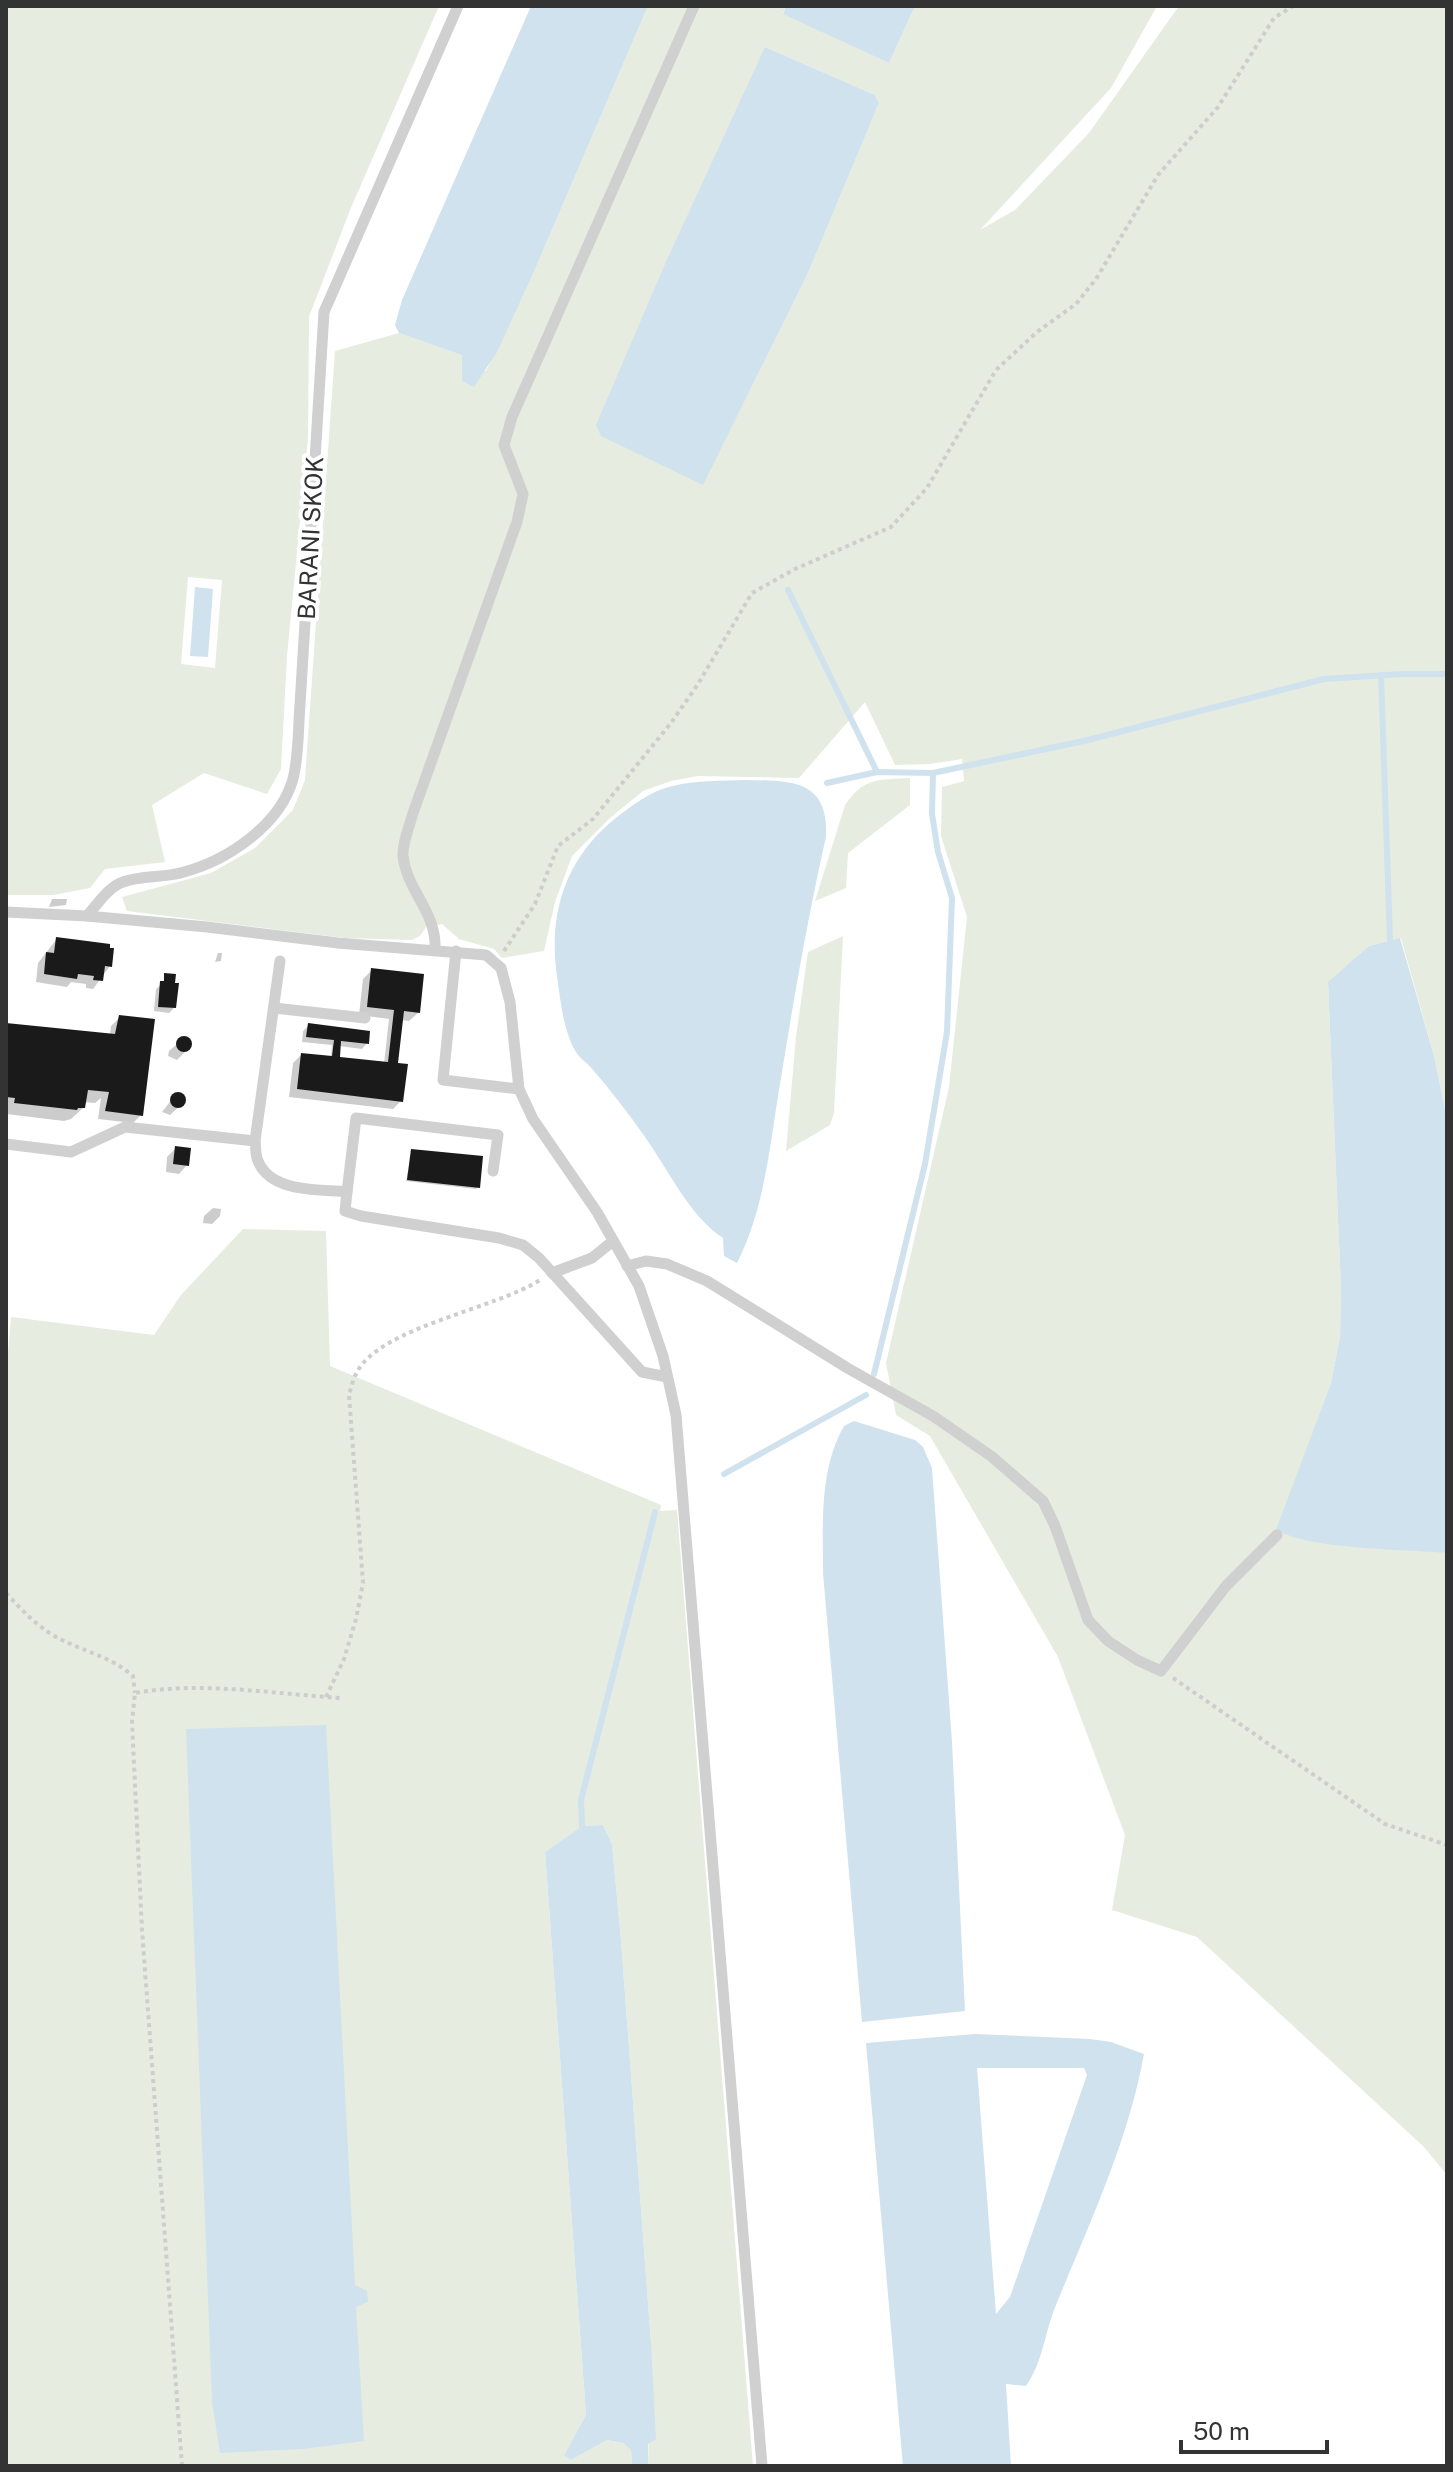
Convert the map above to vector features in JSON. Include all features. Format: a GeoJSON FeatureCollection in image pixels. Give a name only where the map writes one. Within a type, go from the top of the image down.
{"type":"FeatureCollection","features":[{"type":"Feature","properties":{"kind":"lane","name":"BARANI SKOK"},"geometry":{"type":"LineString","coordinates":[[87,916],[102,898],[122,882],[182,873],[228,854],[271,817],[290,787],[296,759],[300,705],[324,312],[458,6]]}},
{"type":"Feature","properties":{"kind":"lane"},"geometry":{"type":"LineString","coordinates":[[435,950],[433,924],[408,876],[403,852],[413,813],[517,522],[523,494],[504,445],[512,417],[694,6]]}},
{"type":"Feature","properties":{"kind":"lane"},"geometry":{"type":"LineString","coordinates":[[6,912],[87,916],[338,943],[456,951],[486,955],[501,968],[510,1002],[519,1089],[533,1119],[597,1212],[639,1286],[663,1356],[676,1415],[762,2466]]}},
{"type":"Feature","properties":{"kind":"lane"},"geometry":{"type":"LineString","coordinates":[[456,951],[443,1080],[519,1089]]}},
{"type":"Feature","properties":{"kind":"lane"},"geometry":{"type":"LineString","coordinates":[[280,961],[255,1141],[257,1160],[270,1177],[291,1186],[347,1192]]}},
{"type":"Feature","properties":{"kind":"lane"},"geometry":{"type":"LineString","coordinates":[[274,1008],[365,1018]]}},
{"type":"Feature","properties":{"kind":"lane"},"geometry":{"type":"LineString","coordinates":[[493,1171],[498,1135],[356,1118],[345,1211],[523,1245],[539,1258],[642,1372],[667,1377]]}},
{"type":"Feature","properties":{"kind":"lane"},"geometry":{"type":"LineString","coordinates":[[6,1144],[71,1152],[125,1127],[255,1141]]}},
{"type":"Feature","properties":{"kind":"lane"},"geometry":{"type":"LineString","coordinates":[[552,1273],[592,1258],[613,1241]]}},
{"type":"Feature","properties":{"kind":"lane"},"geometry":{"type":"LineString","coordinates":[[627,1266],[646,1261],[667,1264],[707,1281],[849,1369],[933,1416],[991,1456],[1043,1501],[1088,1620],[1108,1641],[1161,1671],[1226,1586],[1277,1535]]}},
{"type":"Feature","properties":{"kind":"path"},"geometry":{"type":"LineString","coordinates":[[495,963],[535,904],[558,846],[593,819],[671,723],[752,593],[795,569],[891,527],[927,488],[996,370],[1037,332],[1076,304],[1158,175],[1218,107],[1274,18],[1293,6]]}},
{"type":"Feature","properties":{"kind":"path"},"geometry":{"type":"LineString","coordinates":[[326,1697],[344,1659],[363,1583],[349,1395],[358,1370],[382,1347],[414,1331],[516,1294],[552,1273]]}},
{"type":"Feature","properties":{"kind":"path"},"geometry":{"type":"LineString","coordinates":[[6,1593],[50,1634],[117,1663],[133,1676],[132,1722],[142,1930],[182,2466]]}},
{"type":"Feature","properties":{"kind":"path"},"geometry":{"type":"LineString","coordinates":[[1161,1671],[1385,1824],[1447,1845]]}},
{"type":"Feature","properties":{"kind":"path"},"geometry":{"type":"LineString","coordinates":[[135,1693],[210,1690],[341,1698]]}},
{"type":"Feature","properties":{"kind":"shaded area"},"geometry":{"type":"Polygon","coordinates":[[[6,6],[439,6],[350,210],[309,317],[308,438],[287,656],[281,769],[267,794],[204,773],[152,805],[165,862],[105,869],[90,888],[53,895],[6,895],[6,6]],[[188,577],[181,664],[215,668],[222,580],[188,577]]]}},
{"type":"Feature","properties":{"kind":"shaded area"},"geometry":{"type":"Polygon","coordinates":[[[648,6],[786,6],[783,13],[889,63],[915,6],[1157,6],[1111,88],[980,230],[1015,210],[1089,133],[1179,6],[1447,6],[1447,1119],[1434,1056],[1401,938],[1369,946],[1328,983],[1341,1290],[1340,1337],[1331,1383],[1277,1530],[1447,1553],[1447,2175],[1424,2147],[1197,1937],[1112,1910],[1125,1835],[1058,1657],[930,1436],[896,1415],[886,1363],[949,1087],[967,917],[941,836],[942,787],[964,781],[962,759],[895,765],[865,702],[799,778],[698,776],[643,791],[572,856],[555,902],[544,951],[502,958],[494,949],[459,939],[442,924],[426,927],[420,936],[412,940],[345,938],[127,911],[122,897],[211,873],[255,848],[293,810],[305,780],[335,351],[399,333],[463,355],[486,371],[536,267],[648,6]],[[765,47],[703,484],[808,273],[879,103],[875,95],[765,47]]]}},
{"type":"Feature","properties":{"kind":"shaded area"},"geometry":{"type":"Polygon","coordinates":[[[910,778],[910,805],[848,853],[846,888],[815,901],[845,805],[859,789],[873,782],[910,778]]]}},
{"type":"Feature","properties":{"kind":"shaded area"},"geometry":{"type":"Polygon","coordinates":[[[843,936],[834,1113],[830,1125],[786,1151],[796,1037],[808,952],[843,936]]]}},
{"type":"Feature","properties":{"kind":"shaded area"},"geometry":{"type":"Polygon","coordinates":[[[243,1229],[326,1231],[330,1366],[661,1505],[660,1511],[677,1510],[753,2466],[648,2466],[651,2343],[621,1940],[612,1844],[603,1825],[582,1826],[545,1852],[586,2415],[564,2455],[571,2460],[607,2440],[623,2443],[631,2450],[632,2466],[6,2466],[6,1378],[11,1317],[154,1335],[181,1295],[243,1229]]]}},
{"type":"Feature","properties":{"kind":"water"},"geometry":{"type":"Polygon","coordinates":[[[531,6],[648,6],[536,267],[497,352],[474,387],[462,381],[462,355],[399,333],[395,325],[402,300],[531,6]]]}},
{"type":"Feature","properties":{"kind":"water"},"geometry":{"type":"Polygon","coordinates":[[[786,6],[915,6],[889,63],[783,14],[786,6]]]}},
{"type":"Feature","properties":{"kind":"water"},"geometry":{"type":"Polygon","coordinates":[[[765,47],[875,95],[879,103],[808,273],[703,485],[601,436],[596,425],[665,264],[765,47]]]}},
{"type":"Feature","properties":{"kind":"water"},"geometry":{"type":"Polygon","coordinates":[[[195,587],[213,589],[208,657],[190,656],[195,587]]]}},
{"type":"Feature","properties":{"kind":"water"},"geometry":{"type":"Polygon","coordinates":[[[746,780],[792,783],[814,794],[825,818],[826,837],[802,957],[766,1173],[755,1219],[737,1263],[724,1256],[723,1238],[700,1218],[633,1120],[576,1052],[563,1016],[555,951],[559,904],[566,883],[589,844],[606,827],[642,799],[666,788],[700,782],[746,780]]]}},
{"type":"Feature","properties":{"kind":"water"},"geometry":{"type":"Polygon","coordinates":[[[1400,938],[1434,1056],[1447,1119],[1447,1553],[1335,1545],[1292,1537],[1276,1530],[1331,1383],[1340,1337],[1341,1290],[1328,982],[1369,946],[1400,938]]]}},
{"type":"Feature","properties":{"kind":"water"},"geometry":{"type":"Polygon","coordinates":[[[854,1421],[915,1440],[923,1447],[932,1468],[952,1742],[965,2011],[862,2022],[823,1573],[826,1479],[844,1426],[854,1421]]]}},
{"type":"Feature","properties":{"kind":"water"},"geometry":{"type":"Polygon","coordinates":[[[326,1725],[355,2285],[367,2291],[368,2302],[356,2307],[364,2441],[303,2449],[220,2453],[212,2402],[186,1729],[326,1725]]]}},
{"type":"Feature","properties":{"kind":"water"},"geometry":{"type":"Polygon","coordinates":[[[603,1825],[612,1844],[621,1940],[651,2343],[656,2439],[648,2444],[648,2466],[632,2466],[631,2450],[623,2443],[607,2440],[571,2460],[564,2455],[586,2415],[545,1852],[582,1826],[603,1825]]]}},
{"type":"Feature","properties":{"kind":"water"},"geometry":{"type":"Polygon","coordinates":[[[975,2034],[1090,2039],[1111,2042],[1144,2054],[1118,2150],[1056,2305],[1032,2377],[1026,2386],[1006,2384],[1011,2466],[903,2466],[866,2043],[975,2034]],[[977,2068],[996,2314],[1010,2297],[1087,2075],[1084,2068],[977,2068]]]}},
{"type":"Feature","properties":{"kind":"building"},"geometry":{"type":"Polygon","coordinates":[[[56,937],[110,944],[110,948],[114,948],[112,967],[105,966],[103,981],[78,974],[77,979],[44,974],[46,952],[54,953],[56,937]]]}},
{"type":"Feature","properties":{"kind":"building"},"geometry":{"type":"Polygon","coordinates":[[[371,968],[424,974],[420,1013],[404,1011],[398,1063],[408,1064],[403,1102],[297,1089],[301,1053],[332,1056],[334,1040],[306,1037],[308,1023],[370,1031],[369,1044],[341,1041],[340,1057],[388,1062],[394,1010],[367,1007],[371,968]]]}},
{"type":"Feature","properties":{"kind":"building"},"geometry":{"type":"Polygon","coordinates":[[[164,973],[176,974],[175,983],[179,983],[176,1008],[158,1007],[160,981],[164,981],[164,973]]]}},
{"type":"Feature","properties":{"kind":"building"},"geometry":{"type":"Polygon","coordinates":[[[119,1015],[155,1019],[143,1116],[105,1111],[109,1092],[88,1090],[85,1108],[77,1110],[14,1103],[15,1098],[6,1097],[6,1023],[115,1034],[119,1015]]]}},
{"type":"Feature","properties":{"kind":"building"},"geometry":{"type":"Polygon","coordinates":[[[184,1036],[190,1038],[190,1050],[184,1052],[178,1050],[176,1044],[178,1038],[184,1036]]]}},
{"type":"Feature","properties":{"kind":"building"},"geometry":{"type":"Polygon","coordinates":[[[178,1092],[184,1094],[184,1106],[178,1108],[172,1106],[170,1100],[172,1094],[178,1092]]]}},
{"type":"Feature","properties":{"kind":"building"},"geometry":{"type":"Polygon","coordinates":[[[175,1146],[191,1148],[189,1166],[173,1164],[175,1146]]]}},
{"type":"Feature","properties":{"kind":"building"},"geometry":{"type":"Polygon","coordinates":[[[411,1149],[483,1156],[480,1188],[407,1180],[411,1149]]]}},
{"type":"Feature","properties":{"kind":"waterway"},"geometry":{"type":"LineString","coordinates":[[788,590],[877,772]]}},
{"type":"Feature","properties":{"kind":"waterway"},"geometry":{"type":"LineString","coordinates":[[827,783],[877,772],[933,773],[1088,740],[1324,679],[1447,674]]}},
{"type":"Feature","properties":{"kind":"waterway"},"geometry":{"type":"LineString","coordinates":[[1381,675],[1390,940]]}},
{"type":"Feature","properties":{"kind":"waterway"},"geometry":{"type":"LineString","coordinates":[[874,1374],[925,1164],[947,1032],[952,898],[938,852],[932,814],[933,773]]}},
{"type":"Feature","properties":{"kind":"waterway"},"geometry":{"type":"LineString","coordinates":[[724,1474],[866,1395]]}},
{"type":"Feature","properties":{"kind":"waterway"},"geometry":{"type":"LineString","coordinates":[[582,1826],[581,1800],[655,1512]]}}]}
